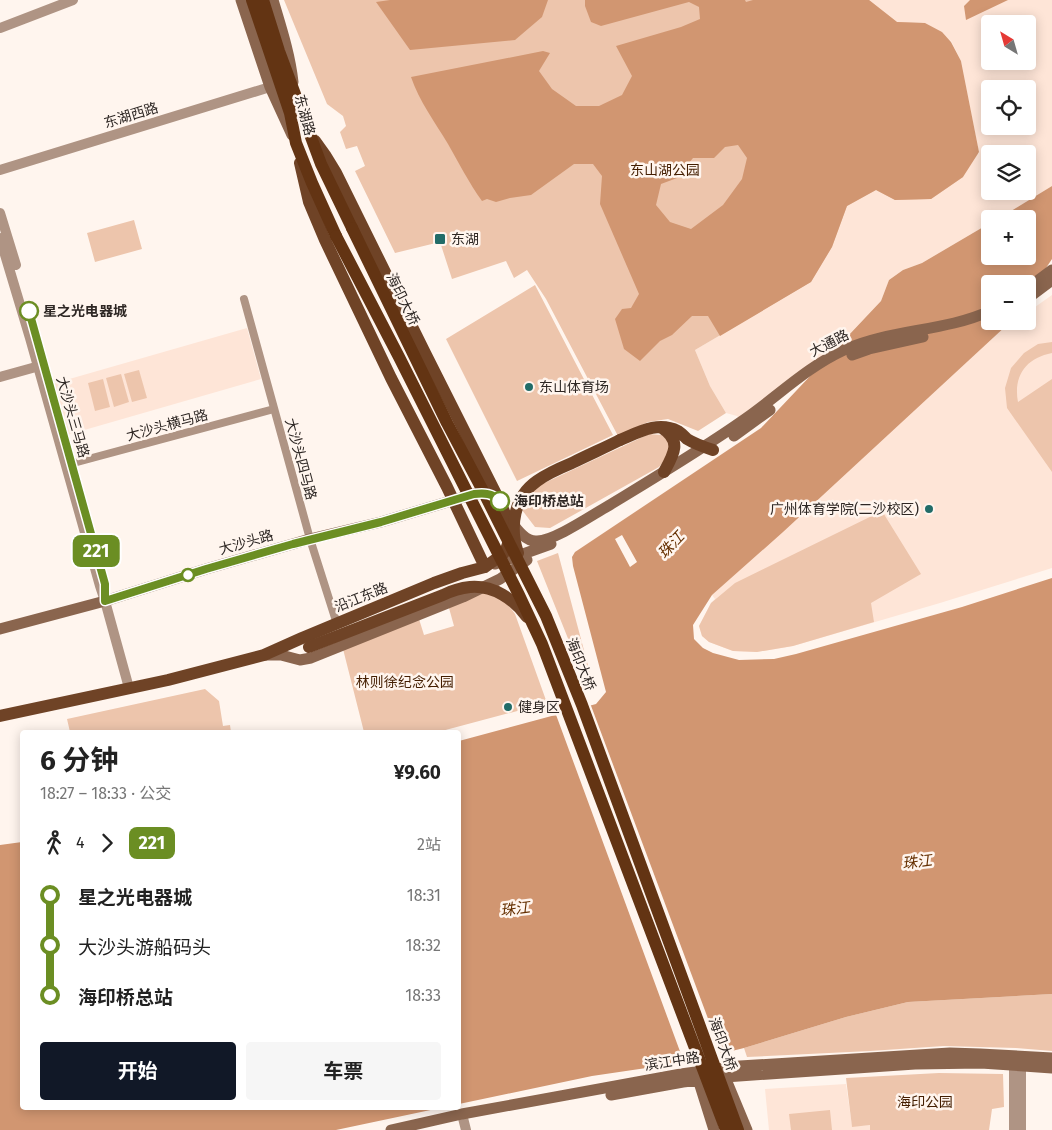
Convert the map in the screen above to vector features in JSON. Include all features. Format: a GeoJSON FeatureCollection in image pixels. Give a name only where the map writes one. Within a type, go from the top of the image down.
{"type":"FeatureCollection","features":[{"type":"Feature","properties":{"kind":"highway","name":"东湖路"},"geometry":{"type":"LineString","coordinates":[[252,0],[288,107],[296,143],[336,236]]}},
{"type":"Feature","properties":{"kind":"highway","name":"东湖路"},"geometry":{"type":"LineString","coordinates":[[263,0],[279,51],[310,136],[321,164],[352,228]]}},
{"type":"Feature","properties":{"kind":"highway","name":"海印大桥"},"geometry":{"type":"LineString","coordinates":[[352,228],[447,423],[546,616],[582,705],[738,1130]]}},
{"type":"Feature","properties":{"kind":"highway","name":"海印大桥"},"geometry":{"type":"LineString","coordinates":[[336,236],[536,631],[726,1130]]}},
{"type":"Feature","properties":{"kind":"main road"},"geometry":{"type":"LineString","coordinates":[[241,0],[270,87],[296,143],[309,202],[325,240],[391,378],[476,545],[485,567],[503,554],[508,544],[508,521],[500,502]]}},
{"type":"Feature","properties":{"kind":"main road"},"geometry":{"type":"LineString","coordinates":[[273,0],[291,64],[294,91]]}},
{"type":"Feature","properties":{"kind":"main road"},"geometry":{"type":"LineString","coordinates":[[310,136],[325,155],[336,174],[500,502],[521,534],[530,540],[547,540],[592,516],[664,472],[708,449]]}},
{"type":"Feature","properties":{"kind":"main road"},"geometry":{"type":"LineString","coordinates":[[1036,283],[1051,274]]}},
{"type":"Feature","properties":{"kind":"main road"},"geometry":{"type":"LineString","coordinates":[[1036,290],[1051,274]]}},
{"type":"Feature","properties":{"kind":"main road","name":"大通路"},"geometry":{"type":"LineString","coordinates":[[749,421],[814,367],[845,350],[864,342],[958,322],[981,315]]}},
{"type":"Feature","properties":{"kind":"main road","name":"大通路"},"geometry":{"type":"LineString","coordinates":[[708,449],[819,372],[856,354],[981,323]]}},
{"type":"Feature","properties":{"kind":"main road"},"geometry":{"type":"LineString","coordinates":[[660,427],[670,434],[676,448],[664,472]]}},
{"type":"Feature","properties":{"kind":"main road"},"geometry":{"type":"LineString","coordinates":[[524,572],[515,544],[513,527],[518,508],[528,489],[543,477],[646,429],[668,428],[678,432],[693,443],[708,449]]}},
{"type":"Feature","properties":{"kind":"main road","name":"沿江东路"},"geometry":{"type":"LineString","coordinates":[[0,716],[188,675],[264,656],[462,573],[485,567],[553,543],[605,515],[708,449]]}},
{"type":"Feature","properties":{"kind":"main road"},"geometry":{"type":"LineString","coordinates":[[447,487],[460,490],[483,479],[486,474]]}},
{"type":"Feature","properties":{"kind":"main road","name":"大沙头路"},"geometry":{"type":"LineString","coordinates":[[0,629],[105,601],[206,569],[310,539],[381,522],[474,494],[486,493],[494,496],[500,502]]}},
{"type":"Feature","properties":{"kind":"main road"},"geometry":{"type":"LineString","coordinates":[[264,656],[281,655],[300,660],[311,658],[463,597],[500,579],[553,543]]}},
{"type":"Feature","properties":{"kind":"main road"},"geometry":{"type":"LineString","coordinates":[[264,656],[309,647],[443,594],[468,587],[478,587],[498,592],[523,612],[536,631]]}},
{"type":"Feature","properties":{"kind":"main road","name":"滨江中路"},"geometry":{"type":"LineString","coordinates":[[425,1130],[681,1074],[740,1066],[950,1054],[1052,1068]]}},
{"type":"Feature","properties":{"kind":"main road","name":"滨江中路"},"geometry":{"type":"LineString","coordinates":[[392,1130],[464,1122],[698,1080],[725,1077],[915,1064],[1017,1062],[1052,1058]]}},
{"type":"Feature","properties":{"kind":"main road"},"geometry":{"type":"LineString","coordinates":[[714,1130],[698,1080],[710,1070],[725,1077],[746,1130]]}},
{"type":"Feature","properties":{"kind":"street"},"geometry":{"type":"LineString","coordinates":[[0,28],[72,0]]}},
{"type":"Feature","properties":{"kind":"street","name":"东湖西路"},"geometry":{"type":"LineString","coordinates":[[0,170],[270,87]]}},
{"type":"Feature","properties":{"kind":"street","name":"大沙头三马路"},"geometry":{"type":"LineString","coordinates":[[0,213],[69,464],[100,586],[130,688]]}},
{"type":"Feature","properties":{"kind":"street","name":"大沙头三马路"},"geometry":{"type":"LineString","coordinates":[[0,238],[41,366]]}},
{"type":"Feature","properties":{"kind":"street","name":"大沙头四马路"},"geometry":{"type":"LineString","coordinates":[[244,299],[310,539],[337,624]]}},
{"type":"Feature","properties":{"kind":"street"},"geometry":{"type":"LineString","coordinates":[[0,377],[41,366]]}},
{"type":"Feature","properties":{"kind":"street","name":"大沙头横马路"},"geometry":{"type":"LineString","coordinates":[[69,464],[274,409]]}},
{"type":"Feature","properties":{"kind":"street"},"geometry":{"type":"LineString","coordinates":[[1014,1130],[1017,1062]]}},
{"type":"Feature","properties":{"kind":"street"},"geometry":{"type":"LineString","coordinates":[[1017,1062],[1021,1130]]}},
{"type":"Feature","properties":{"kind":"shaded area"},"geometry":{"type":"Polygon","coordinates":[[[869,0],[1052,0],[1052,186],[1036,196],[1036,145],[981,145],[981,200],[1029,200],[1013,210],[981,210],[981,228],[922,263],[903,270],[889,280],[881,301],[841,343],[804,368],[740,419],[737,416],[726,413],[710,386],[695,350],[811,282],[832,247],[847,206],[876,190],[895,200],[979,153],[961,61],[951,41],[925,23],[897,22],[869,0]]]}},
{"type":"Feature","properties":{"kind":"shaded area","name":"广州体育学院(二沙校区)"},"geometry":{"type":"Polygon","coordinates":[[[1052,295],[1052,568],[793,646],[757,652],[733,651],[709,642],[702,636],[699,626],[715,599],[712,595],[1002,330],[1036,330],[1036,306],[1052,295]]]}},
{"type":"Feature","properties":{"kind":"shaded area"},"geometry":{"type":"Polygon","coordinates":[[[247,328],[261,379],[67,435],[52,384],[247,328]]]}},
{"type":"Feature","properties":{"kind":"shaded area"},"geometry":{"type":"Polygon","coordinates":[[[846,1084],[852,1126],[870,1125],[870,1130],[769,1130],[765,1089],[846,1084]]]}},
{"type":"Feature","properties":{"kind":"green space","name":"东山湖公园"},"geometry":{"type":"Polygon","coordinates":[[[284,0],[869,0],[897,22],[925,23],[963,177],[931,199],[895,200],[876,190],[847,206],[832,247],[811,282],[695,350],[710,386],[726,413],[698,431],[668,419],[648,422],[618,436],[546,299],[527,270],[514,278],[506,261],[452,279],[440,242],[395,253],[355,171],[365,166],[357,146],[346,149],[340,132],[346,126],[343,116],[327,104],[284,0]]]}},
{"type":"Feature","properties":{"kind":"green space"},"geometry":{"type":"Polygon","coordinates":[[[134,220],[142,249],[95,262],[87,233],[134,220]]]}},
{"type":"Feature","properties":{"kind":"green space","name":"东山体育场"},"geometry":{"type":"Polygon","coordinates":[[[535,285],[613,435],[517,481],[446,339],[535,285]]]}},
{"type":"Feature","properties":{"kind":"green space"},"geometry":{"type":"Polygon","coordinates":[[[1052,342],[1052,353],[1035,359],[1023,370],[1017,393],[1018,402],[1052,379],[1052,472],[1007,408],[1005,388],[1011,368],[1024,353],[1038,344],[1052,342]]]}},
{"type":"Feature","properties":{"kind":"green space"},"geometry":{"type":"Polygon","coordinates":[[[139,370],[147,398],[132,402],[124,374],[139,370]]]}},
{"type":"Feature","properties":{"kind":"green space"},"geometry":{"type":"Polygon","coordinates":[[[121,374],[129,402],[114,407],[106,378],[121,374]]]}},
{"type":"Feature","properties":{"kind":"green space"},"geometry":{"type":"Polygon","coordinates":[[[103,379],[110,407],[95,411],[88,383],[103,379]]]}},
{"type":"Feature","properties":{"kind":"green space"},"geometry":{"type":"Polygon","coordinates":[[[649,434],[662,435],[671,443],[668,456],[659,467],[550,528],[535,527],[522,510],[527,497],[538,486],[649,434]]]}},
{"type":"Feature","properties":{"kind":"green space"},"geometry":{"type":"Polygon","coordinates":[[[882,511],[921,574],[871,603],[874,622],[793,646],[757,652],[733,651],[709,642],[702,636],[699,626],[711,603],[735,583],[882,511]]]}},
{"type":"Feature","properties":{"kind":"green space"},"geometry":{"type":"Polygon","coordinates":[[[558,553],[593,684],[589,691],[537,561],[558,553]]]}},
{"type":"Feature","properties":{"kind":"green space","name":"林则徐纪念公园"},"geometry":{"type":"Polygon","coordinates":[[[483,592],[493,595],[508,606],[515,614],[547,703],[446,730],[363,730],[343,649],[419,619],[424,635],[454,626],[449,608],[483,592]]]}},
{"type":"Feature","properties":{"kind":"green space"},"geometry":{"type":"Polygon","coordinates":[[[205,689],[219,701],[223,726],[230,725],[231,730],[70,730],[67,719],[205,689]]]}},
{"type":"Feature","properties":{"kind":"green space"},"geometry":{"type":"Polygon","coordinates":[[[1052,994],[1052,1051],[944,1046],[747,1057],[744,1048],[846,1017],[908,1002],[1052,994]]]}},
{"type":"Feature","properties":{"kind":"green space","name":"海印公园"},"geometry":{"type":"Polygon","coordinates":[[[939,1073],[1003,1074],[1004,1107],[992,1109],[989,1130],[870,1130],[870,1125],[852,1127],[846,1078],[939,1073]]]}},
{"type":"Feature","properties":{"kind":"green space"},"geometry":{"type":"Polygon","coordinates":[[[830,1110],[832,1130],[791,1130],[789,1114],[830,1110]]]}},
{"type":"Feature","properties":{"kind":"water"},"geometry":{"type":"Polygon","coordinates":[[[390,0],[548,0],[542,17],[515,40],[410,50],[376,2],[390,0]]]}},
{"type":"Feature","properties":{"kind":"water","name":"东湖"},"geometry":{"type":"Polygon","coordinates":[[[585,0],[745,0],[746,2],[753,0],[869,0],[897,22],[925,23],[942,32],[951,42],[961,61],[979,152],[963,177],[931,199],[895,200],[876,190],[847,206],[832,247],[811,282],[720,336],[708,316],[692,316],[672,335],[660,341],[640,361],[624,349],[615,319],[622,309],[631,308],[639,294],[600,204],[602,176],[593,164],[574,164],[531,195],[496,202],[487,199],[482,201],[423,103],[411,77],[543,51],[550,53],[539,71],[552,89],[576,106],[599,106],[622,95],[632,76],[616,46],[681,27],[700,19],[699,7],[689,2],[601,26],[591,22],[585,6],[585,0]],[[738,145],[725,147],[714,158],[693,158],[677,178],[661,184],[656,205],[670,222],[691,229],[723,205],[742,179],[747,158],[738,145]]]}},
{"type":"Feature","properties":{"kind":"water"},"geometry":{"type":"Polygon","coordinates":[[[970,0],[1008,0],[966,20],[964,6],[970,0]]]}},
{"type":"Feature","properties":{"kind":"water","name":"珠江"},"geometry":{"type":"Polygon","coordinates":[[[1052,186],[1052,259],[1036,283],[1036,275],[981,275],[981,330],[1002,330],[712,595],[693,625],[694,639],[703,648],[713,653],[739,660],[774,659],[962,607],[1052,578],[1052,994],[908,1002],[846,1017],[744,1048],[687,1062],[592,1076],[461,1104],[461,740],[596,704],[606,692],[573,566],[572,557],[575,552],[761,428],[881,301],[889,280],[903,270],[922,263],[981,228],[981,265],[1036,265],[1036,210],[1013,210],[1029,200],[1036,200],[1036,196],[1052,186]]]}},
{"type":"Feature","properties":{"kind":"water"},"geometry":{"type":"Polygon","coordinates":[[[20,842],[20,1110],[431,1110],[336,1130],[0,1130],[0,845],[20,842]]]}},
{"type":"Feature","properties":{"kind":"pier"},"geometry":{"type":"Polygon","coordinates":[[[622,535],[637,562],[630,567],[615,539],[622,535]]]}},
{"type":"Feature","properties":{"kind":"pier"},"geometry":{"type":"Polygon","coordinates":[[[590,703],[722,1056],[685,1065],[555,712],[590,703]]]}},
{"type":"Feature","properties":{"kind":"bus line","name":"221"},"geometry":{"type":"LineString","coordinates":[[29,311],[105,584],[105,601],[206,569],[310,539],[381,522],[474,494],[492,494],[500,501]]}},
{"type":"Feature","properties":{"kind":"place","name":"东湖"},"geometry":{"type":"Point","coordinates":[440,239]}},
{"type":"Feature","properties":{"kind":"place","name":"星之光电器城"},"geometry":{"type":"Point","coordinates":[29,311]}},
{"type":"Feature","properties":{"kind":"place","name":"东山体育场"},"geometry":{"type":"Point","coordinates":[529,387]}},
{"type":"Feature","properties":{"kind":"place","name":"海印桥总站"},"geometry":{"type":"Point","coordinates":[500,501]}},
{"type":"Feature","properties":{"kind":"place","name":"广州体育学院(二沙校区)"},"geometry":{"type":"Point","coordinates":[929,509]}},
{"type":"Feature","properties":{"kind":"place","name":"健身区"},"geometry":{"type":"Point","coordinates":[508,707]}}]}
